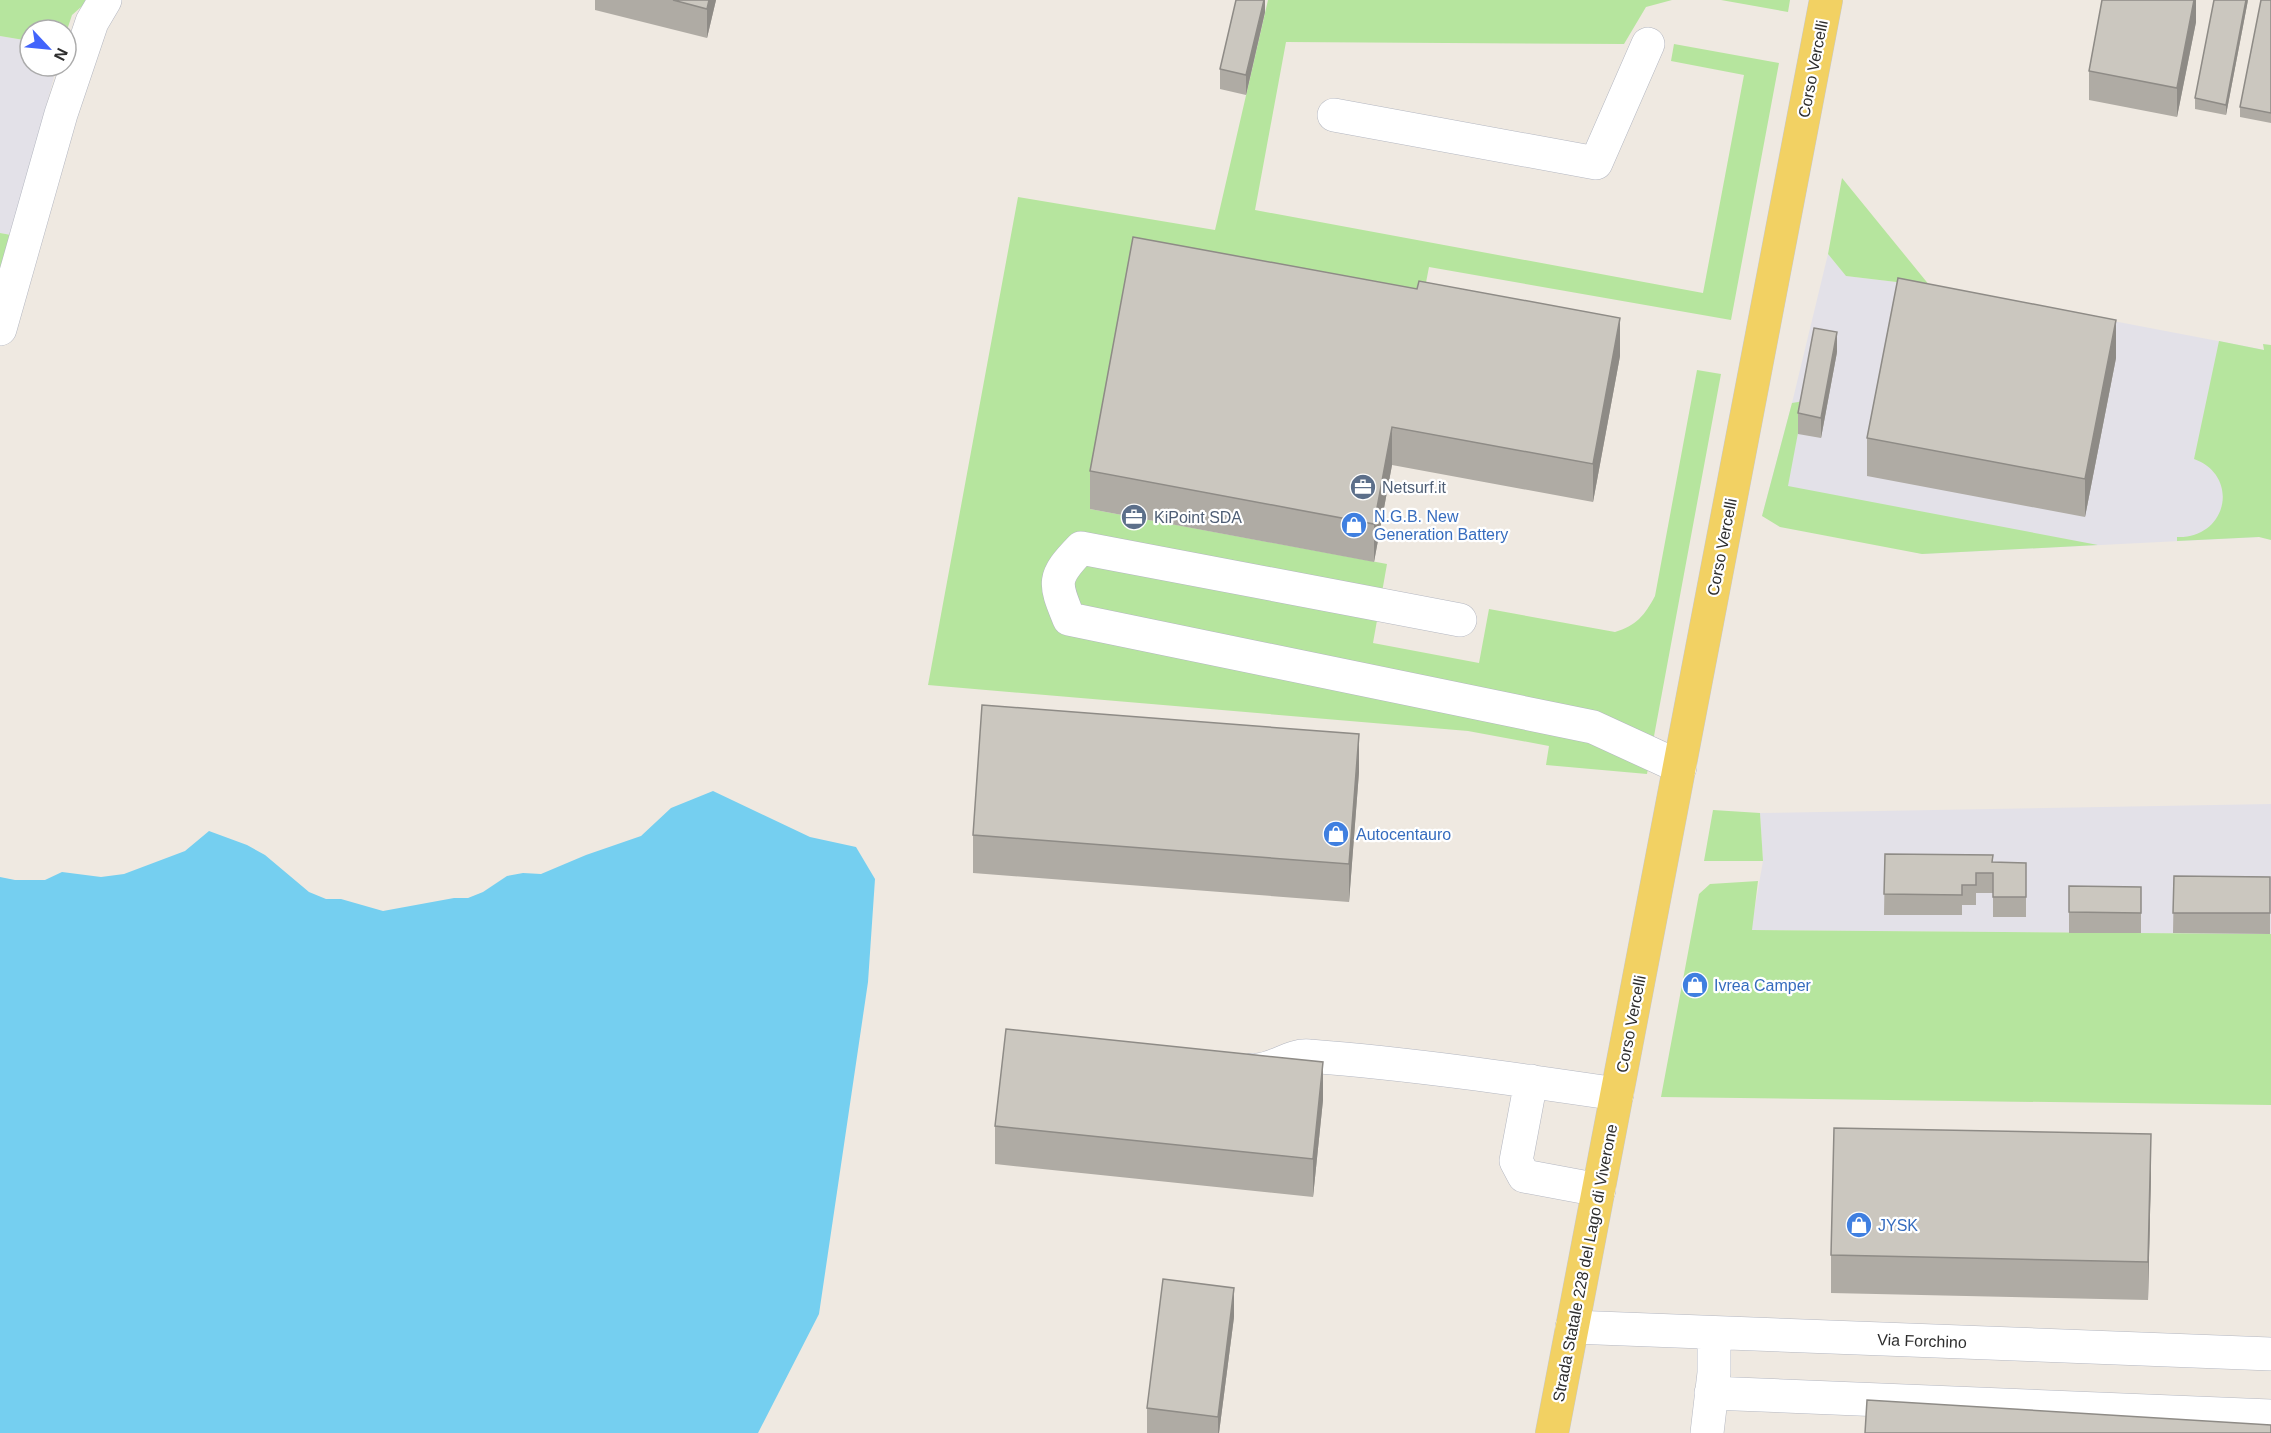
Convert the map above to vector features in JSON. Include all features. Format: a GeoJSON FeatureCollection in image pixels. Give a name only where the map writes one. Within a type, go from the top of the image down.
{"type":"FeatureCollection","features":[{"type":"Feature","properties":{"kind":"main road","name":"Corso Vercelli"},"geometry":{"type":"LineString","coordinates":[[1617,1094],[1826,0]]}},
{"type":"Feature","properties":{"kind":"main road","name":"Strada Statale 228 del Lago di Viverone"},"geometry":{"type":"LineString","coordinates":[[1552,1433],[1617,1094]]}},
{"type":"Feature","properties":{"kind":"street"},"geometry":{"type":"LineString","coordinates":[[0,329],[61,114],[92,22],[105,0]]}},
{"type":"Feature","properties":{"kind":"street"},"geometry":{"type":"LineString","coordinates":[[1335,115],[1596,163],[1648,44]]}},
{"type":"Feature","properties":{"kind":"street"},"geometry":{"type":"LineString","coordinates":[[1460,620],[1081,548],[1062,567],[1057,589],[1069,619],[1593,727],[1680,768]]}},
{"type":"Feature","properties":{"kind":"street"},"geometry":{"type":"LineString","coordinates":[[1227,1068],[1262,1071],[1305,1055],[1531,1081],[1617,1094]]}},
{"type":"Feature","properties":{"kind":"street"},"geometry":{"type":"LineString","coordinates":[[1531,1081],[1516,1161],[1524,1176],[1599,1190]]}},
{"type":"Feature","properties":{"kind":"street","name":"Via Forchino"},"geometry":{"type":"LineString","coordinates":[[1572,1327],[2271,1354]]}},
{"type":"Feature","properties":{"kind":"street"},"geometry":{"type":"LineString","coordinates":[[1707,1433],[1714,1373],[1713,1333]]}},
{"type":"Feature","properties":{"kind":"street"},"geometry":{"type":"LineString","coordinates":[[1711,1393],[2271,1416]]}},
{"type":"Feature","properties":{"kind":"shaded area"},"geometry":{"type":"Polygon","coordinates":[[[0,36],[18,39],[18,78],[54,78],[11,235],[0,233],[0,36]]]}},
{"type":"Feature","properties":{"kind":"shaded area"},"geometry":{"type":"Polygon","coordinates":[[[1828,254],[1846,276],[1930,286],[2265,350],[2271,441],[2259,537],[1922,554],[1762,516],[1828,254]]]}},
{"type":"Feature","properties":{"kind":"shaded area"},"geometry":{"type":"Polygon","coordinates":[[[2271,804],[2271,934],[1751,930],[1763,861],[1760,813],[2271,804]]]}},
{"type":"Feature","properties":{"kind":"green space"},"geometry":{"type":"Polygon","coordinates":[[[0,0],[89,0],[71,18],[18,18],[18,39],[0,36],[0,0]]]}},
{"type":"Feature","properties":{"kind":"green space"},"geometry":{"type":"Polygon","coordinates":[[[1268,0],[1672,0],[1646,7],[1624,44],[1286,42],[1255,210],[1703,293],[1744,75],[1671,61],[1674,44],[1779,63],[1731,320],[1429,267],[1419,319],[1090,509],[1387,564],[1373,643],[1479,663],[1489,609],[1615,632],[1629,627],[1643,614],[1655,596],[1697,370],[1721,374],[1647,774],[1546,765],[1549,746],[1468,731],[928,685],[1018,197],[1215,230],[1268,0]]]}},
{"type":"Feature","properties":{"kind":"green space"},"geometry":{"type":"Polygon","coordinates":[[[1721,0],[1790,0],[1788,12],[1721,0]]]}},
{"type":"Feature","properties":{"kind":"green space"},"geometry":{"type":"Polygon","coordinates":[[[1842,178],[1930,286],[1846,276],[1828,254],[1842,178]]]}},
{"type":"Feature","properties":{"kind":"green space"},"geometry":{"type":"Polygon","coordinates":[[[0,233],[11,235],[0,275],[0,233]]]}},
{"type":"Feature","properties":{"kind":"green space"},"geometry":{"type":"Polygon","coordinates":[[[2219,341],[2264,350],[2263,344],[2271,345],[2271,540],[2259,537],[2177,541],[2177,537],[2194,535],[2207,528],[2217,518],[2222,505],[2222,492],[2218,479],[2209,467],[2194,459],[2219,341]]]}},
{"type":"Feature","properties":{"kind":"green space"},"geometry":{"type":"Polygon","coordinates":[[[1804,401],[1788,486],[2098,545],[1922,554],[1780,527],[1762,516],[1792,403],[1804,401]]]}},
{"type":"Feature","properties":{"kind":"green space"},"geometry":{"type":"Polygon","coordinates":[[[1713,810],[1760,813],[1763,861],[1704,861],[1713,810]]]}},
{"type":"Feature","properties":{"kind":"green space"},"geometry":{"type":"Polygon","coordinates":[[[1758,881],[1752,930],[2271,934],[2271,1105],[1661,1097],[1699,894],[1710,884],[1758,881]]]}},
{"type":"Feature","properties":{"kind":"water"},"geometry":{"type":"Polygon","coordinates":[[[713,791],[810,837],[856,847],[875,879],[868,982],[819,1314],[758,1433],[0,1433],[0,877],[15,880],[45,880],[62,872],[101,877],[124,874],[185,851],[209,831],[247,845],[265,855],[309,892],[326,899],[341,899],[383,911],[454,898],[468,898],[483,892],[507,876],[523,873],[541,874],[641,836],[671,808],[713,791]]]}},
{"type":"Feature","properties":{"kind":"building"},"geometry":{"type":"Polygon","coordinates":[[[673,0],[709,0],[707,9],[673,0]]]}},
{"type":"Feature","properties":{"kind":"building"},"geometry":{"type":"Polygon","coordinates":[[[1236,0],[1264,0],[1246,75],[1220,69],[1236,0]]]}},
{"type":"Feature","properties":{"kind":"building"},"geometry":{"type":"Polygon","coordinates":[[[2102,0],[2194,0],[2177,88],[2089,71],[2102,0]]]}},
{"type":"Feature","properties":{"kind":"building"},"geometry":{"type":"Polygon","coordinates":[[[2214,0],[2246,0],[2226,105],[2195,98],[2214,0]]]}},
{"type":"Feature","properties":{"kind":"building"},"geometry":{"type":"Polygon","coordinates":[[[2261,0],[2271,0],[2271,113],[2240,107],[2261,0]]]}},
{"type":"Feature","properties":{"kind":"building"},"geometry":{"type":"Polygon","coordinates":[[[1133,237],[1417,289],[1419,281],[1620,318],[1593,464],[1392,427],[1374,524],[1090,471],[1133,237]]]}},
{"type":"Feature","properties":{"kind":"building"},"geometry":{"type":"Polygon","coordinates":[[[1898,278],[2116,320],[2085,479],[1867,438],[1898,278]]]}},
{"type":"Feature","properties":{"kind":"building"},"geometry":{"type":"Polygon","coordinates":[[[1814,328],[1837,332],[1821,418],[1798,413],[1814,328]]]}},
{"type":"Feature","properties":{"kind":"building"},"geometry":{"type":"Polygon","coordinates":[[[982,705],[1359,734],[1349,864],[973,835],[982,705]]]}},
{"type":"Feature","properties":{"kind":"building"},"geometry":{"type":"Polygon","coordinates":[[[1885,854],[1993,855],[1992,862],[2026,863],[2026,897],[1993,897],[1993,873],[1976,873],[1976,885],[1962,885],[1962,895],[1884,894],[1885,854]]]}},
{"type":"Feature","properties":{"kind":"building"},"geometry":{"type":"Polygon","coordinates":[[[2174,876],[2270,877],[2270,913],[2173,913],[2174,876]]]}},
{"type":"Feature","properties":{"kind":"building"},"geometry":{"type":"Polygon","coordinates":[[[2069,886],[2141,887],[2141,913],[2069,912],[2069,886]]]}},
{"type":"Feature","properties":{"kind":"building"},"geometry":{"type":"Polygon","coordinates":[[[1006,1029],[1323,1062],[1313,1159],[995,1126],[1006,1029]]]}},
{"type":"Feature","properties":{"kind":"building"},"geometry":{"type":"Polygon","coordinates":[[[1834,1128],[2151,1134],[2148,1262],[1831,1255],[1834,1128]]]}},
{"type":"Feature","properties":{"kind":"building"},"geometry":{"type":"Polygon","coordinates":[[[1163,1279],[1234,1288],[1218,1417],[1147,1408],[1163,1279]]]}},
{"type":"Feature","properties":{"kind":"building"},"geometry":{"type":"Polygon","coordinates":[[[1867,1400],[2271,1425],[2271,1433],[1865,1433],[1867,1400]]]}},
{"type":"Feature","properties":{"kind":"place","name":"Netsurf.it"},"geometry":{"type":"Point","coordinates":[1363,487]}},
{"type":"Feature","properties":{"kind":"place","name":"KiPoint SDA"},"geometry":{"type":"Point","coordinates":[1134,517]}},
{"type":"Feature","properties":{"kind":"place","name":"N.G.B. New Generation Battery"},"geometry":{"type":"Point","coordinates":[1354,525]}},
{"type":"Feature","properties":{"kind":"place","name":"Autocentauro"},"geometry":{"type":"Point","coordinates":[1336,834]}},
{"type":"Feature","properties":{"kind":"place","name":"Ivrea Camper"},"geometry":{"type":"Point","coordinates":[1695,985]}},
{"type":"Feature","properties":{"kind":"place","name":"JYSK"},"geometry":{"type":"Point","coordinates":[1859,1225]}}]}
